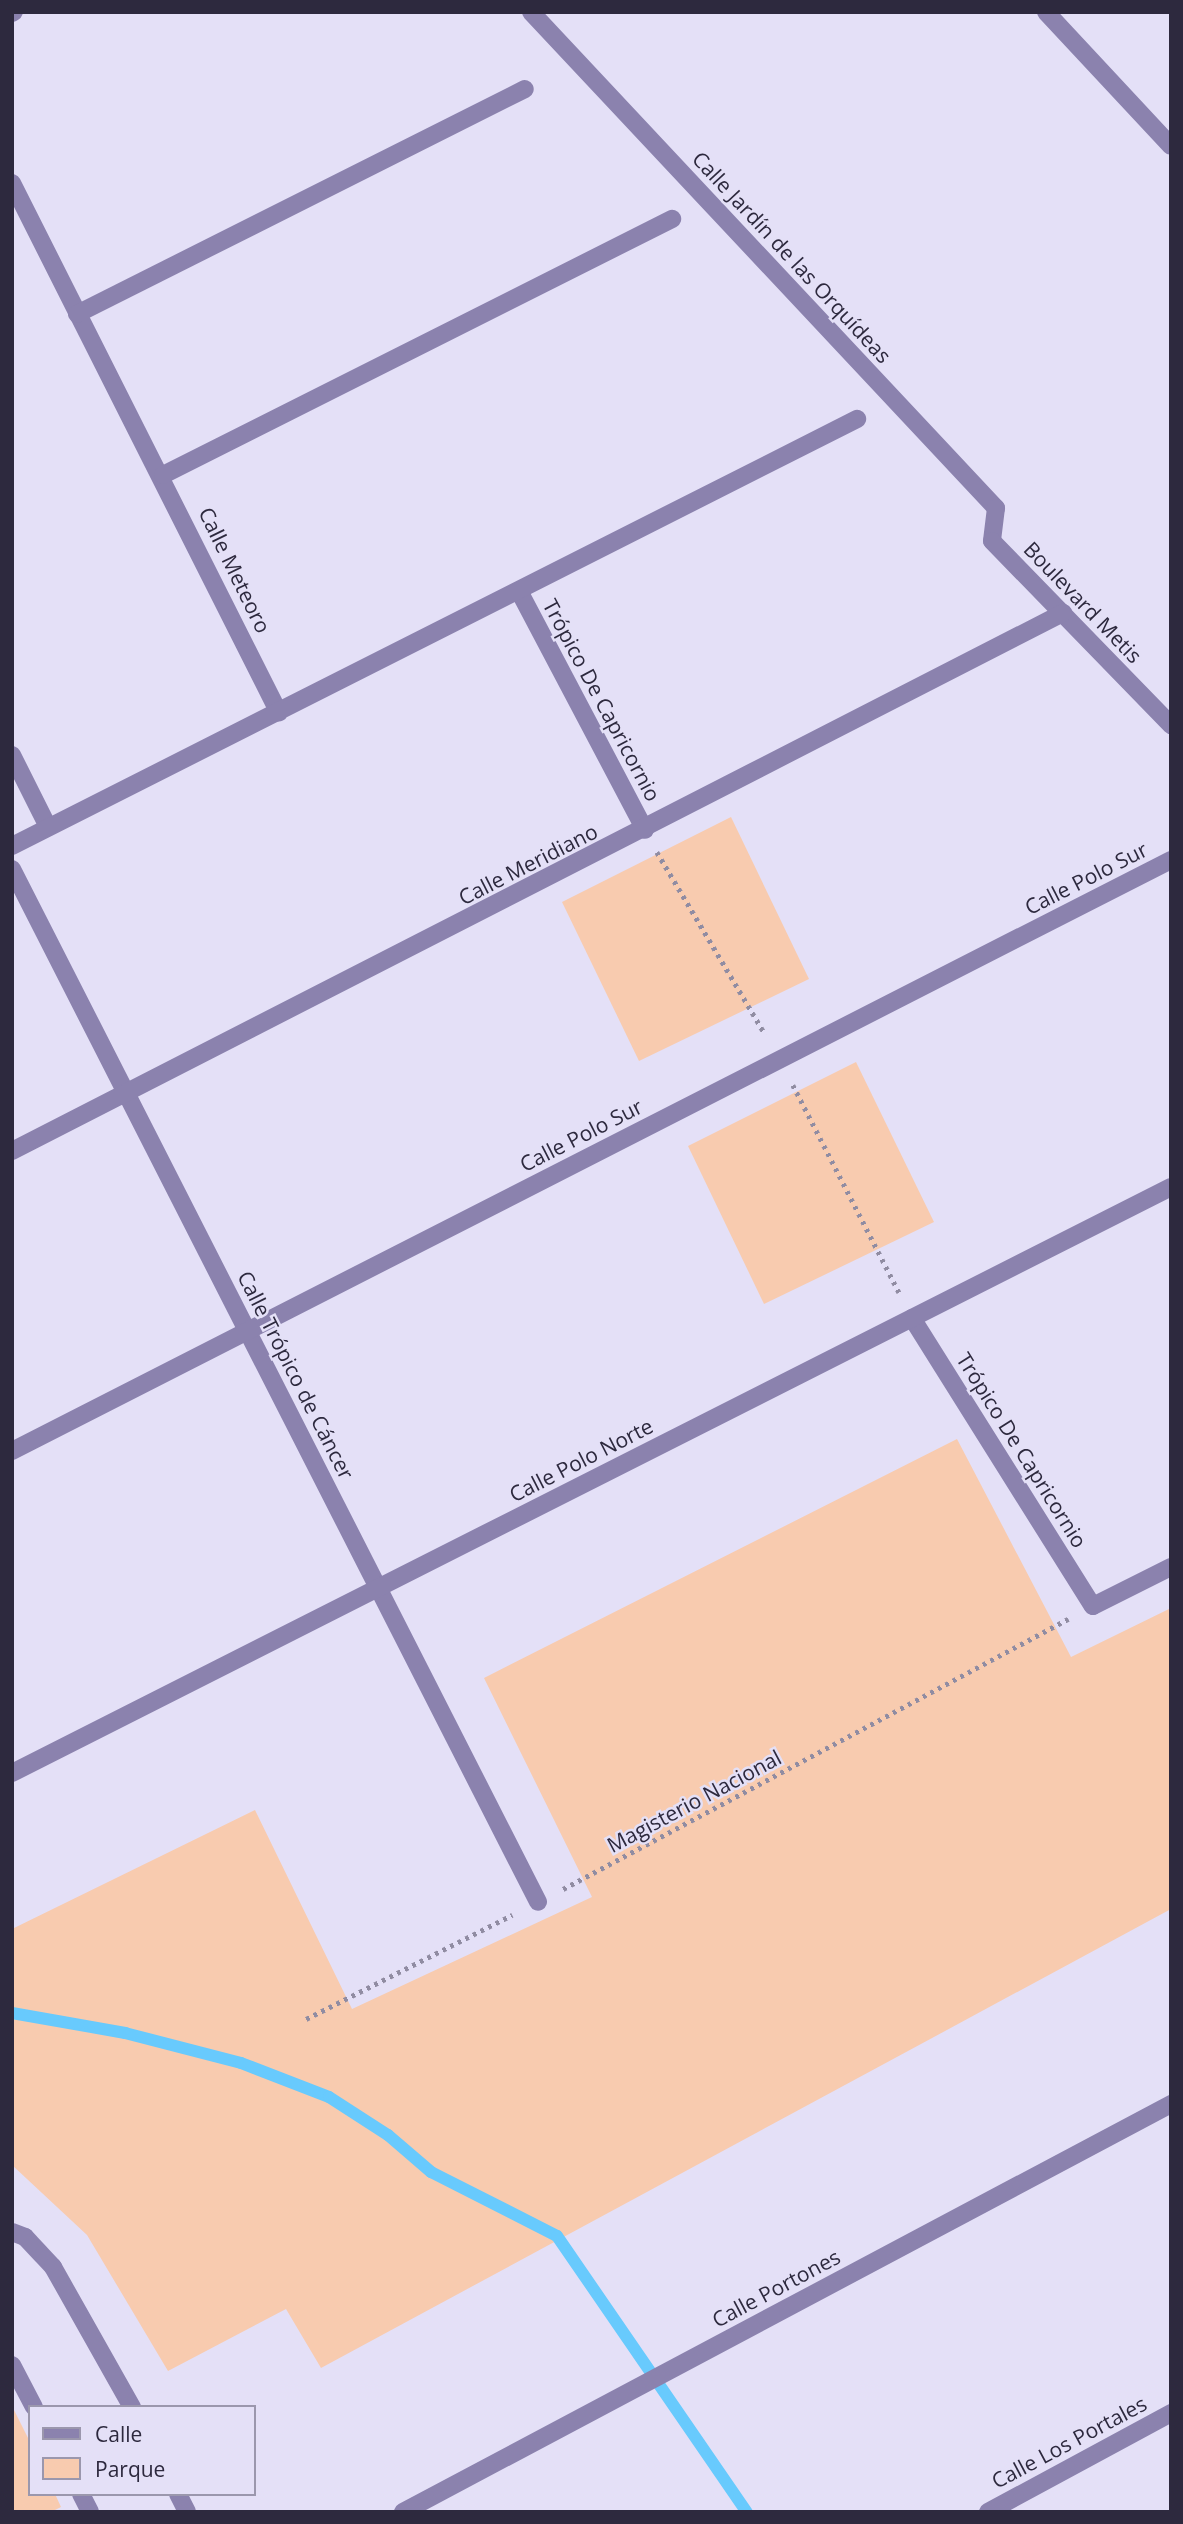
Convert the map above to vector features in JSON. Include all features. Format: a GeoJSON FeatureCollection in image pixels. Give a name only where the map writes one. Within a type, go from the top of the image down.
{"type":"FeatureCollection","features":[{"type":"Feature","properties":{"kind":"street","name":"Calle Jardín de las Orquídeas"},"geometry":{"type":"LineString","coordinates":[[531,12],[996,508],[992,541]]}},
{"type":"Feature","properties":{"kind":"street"},"geometry":{"type":"LineString","coordinates":[[1046,12],[1171,146]]}},
{"type":"Feature","properties":{"kind":"street"},"geometry":{"type":"LineString","coordinates":[[77,314],[524,89]]}},
{"type":"Feature","properties":{"kind":"street","name":"Calle Meteoro"},"geometry":{"type":"LineString","coordinates":[[12,183],[77,314],[163,475],[279,713]]}},
{"type":"Feature","properties":{"kind":"street"},"geometry":{"type":"LineString","coordinates":[[163,475],[672,219]]}},
{"type":"Feature","properties":{"kind":"street"},"geometry":{"type":"LineString","coordinates":[[12,846],[857,419]]}},
{"type":"Feature","properties":{"kind":"street","name":"Boulevard Metis"},"geometry":{"type":"LineString","coordinates":[[992,541],[1171,724]]}},
{"type":"Feature","properties":{"kind":"street","name":"Trópico De Capricornio"},"geometry":{"type":"LineString","coordinates":[[519,591],[645,830]]}},
{"type":"Feature","properties":{"kind":"street","name":"Calle Meridiano"},"geometry":{"type":"LineString","coordinates":[[12,1151],[645,830],[1063,613]]}},
{"type":"Feature","properties":{"kind":"street"},"geometry":{"type":"LineString","coordinates":[[12,755],[48,827]]}},
{"type":"Feature","properties":{"kind":"street","name":"Calle Polo Sur"},"geometry":{"type":"LineString","coordinates":[[12,1451],[1171,860]]}},
{"type":"Feature","properties":{"kind":"street","name":"Calle Trópico de Cáncer"},"geometry":{"type":"LineString","coordinates":[[12,869],[538,1902]]}},
{"type":"Feature","properties":{"kind":"street","name":"Calle Polo Norte"},"geometry":{"type":"LineString","coordinates":[[12,1773],[1171,1187]]}},
{"type":"Feature","properties":{"kind":"street","name":"Trópico De Capricornio"},"geometry":{"type":"LineString","coordinates":[[912,1318],[1093,1606]]}},
{"type":"Feature","properties":{"kind":"street"},"geometry":{"type":"LineString","coordinates":[[1093,1606],[1171,1567]]}},
{"type":"Feature","properties":{"kind":"street","name":"Calle Portones"},"geometry":{"type":"LineString","coordinates":[[403,2512],[1171,2104]]}},
{"type":"Feature","properties":{"kind":"street"},"geometry":{"type":"LineString","coordinates":[[12,2232],[25,2237],[53,2267],[131,2405]]}},
{"type":"Feature","properties":{"kind":"street"},"geometry":{"type":"LineString","coordinates":[[12,2365],[33,2405]]}},
{"type":"Feature","properties":{"kind":"street","name":"Calle Los Portales"},"geometry":{"type":"LineString","coordinates":[[988,2512],[1171,2413]]}},
{"type":"Feature","properties":{"kind":"street"},"geometry":{"type":"LineString","coordinates":[[82,2496],[90,2512]]}},
{"type":"Feature","properties":{"kind":"street"},"geometry":{"type":"LineString","coordinates":[[179,2496],[187,2512]]}},
{"type":"Feature","properties":{"kind":"path","name":"Magisterio Nacional"},"geometry":{"type":"LineString","coordinates":[[306,2018],[538,1902],[1093,1606]]}},
{"type":"Feature","properties":{"kind":"green space"},"geometry":{"type":"Polygon","coordinates":[[[731,817],[809,979],[639,1061],[562,902],[731,817]]]}},
{"type":"Feature","properties":{"kind":"green space"},"geometry":{"type":"Polygon","coordinates":[[[856,1062],[934,1222],[764,1304],[688,1146],[856,1062]]]}},
{"type":"Feature","properties":{"kind":"green space"},"geometry":{"type":"Polygon","coordinates":[[[957,1439],[1071,1657],[1171,1608],[1171,1909],[321,2368],[286,2309],[168,2371],[87,2235],[12,2165],[12,1929],[255,1810],[352,2009],[592,1897],[484,1678],[957,1439]]]}},
{"type":"Feature","properties":{"kind":"green space"},"geometry":{"type":"Polygon","coordinates":[[[12,2406],[28,2438],[28,2496],[56,2496],[61,2507],[51,2512],[12,2512],[12,2406]]]}},
{"type":"Feature","properties":{"kind":"waterway"},"geometry":{"type":"LineString","coordinates":[[12,2013],[125,2033],[241,2063],[329,2097],[388,2135],[431,2172],[557,2236],[747,2512]]}}]}
